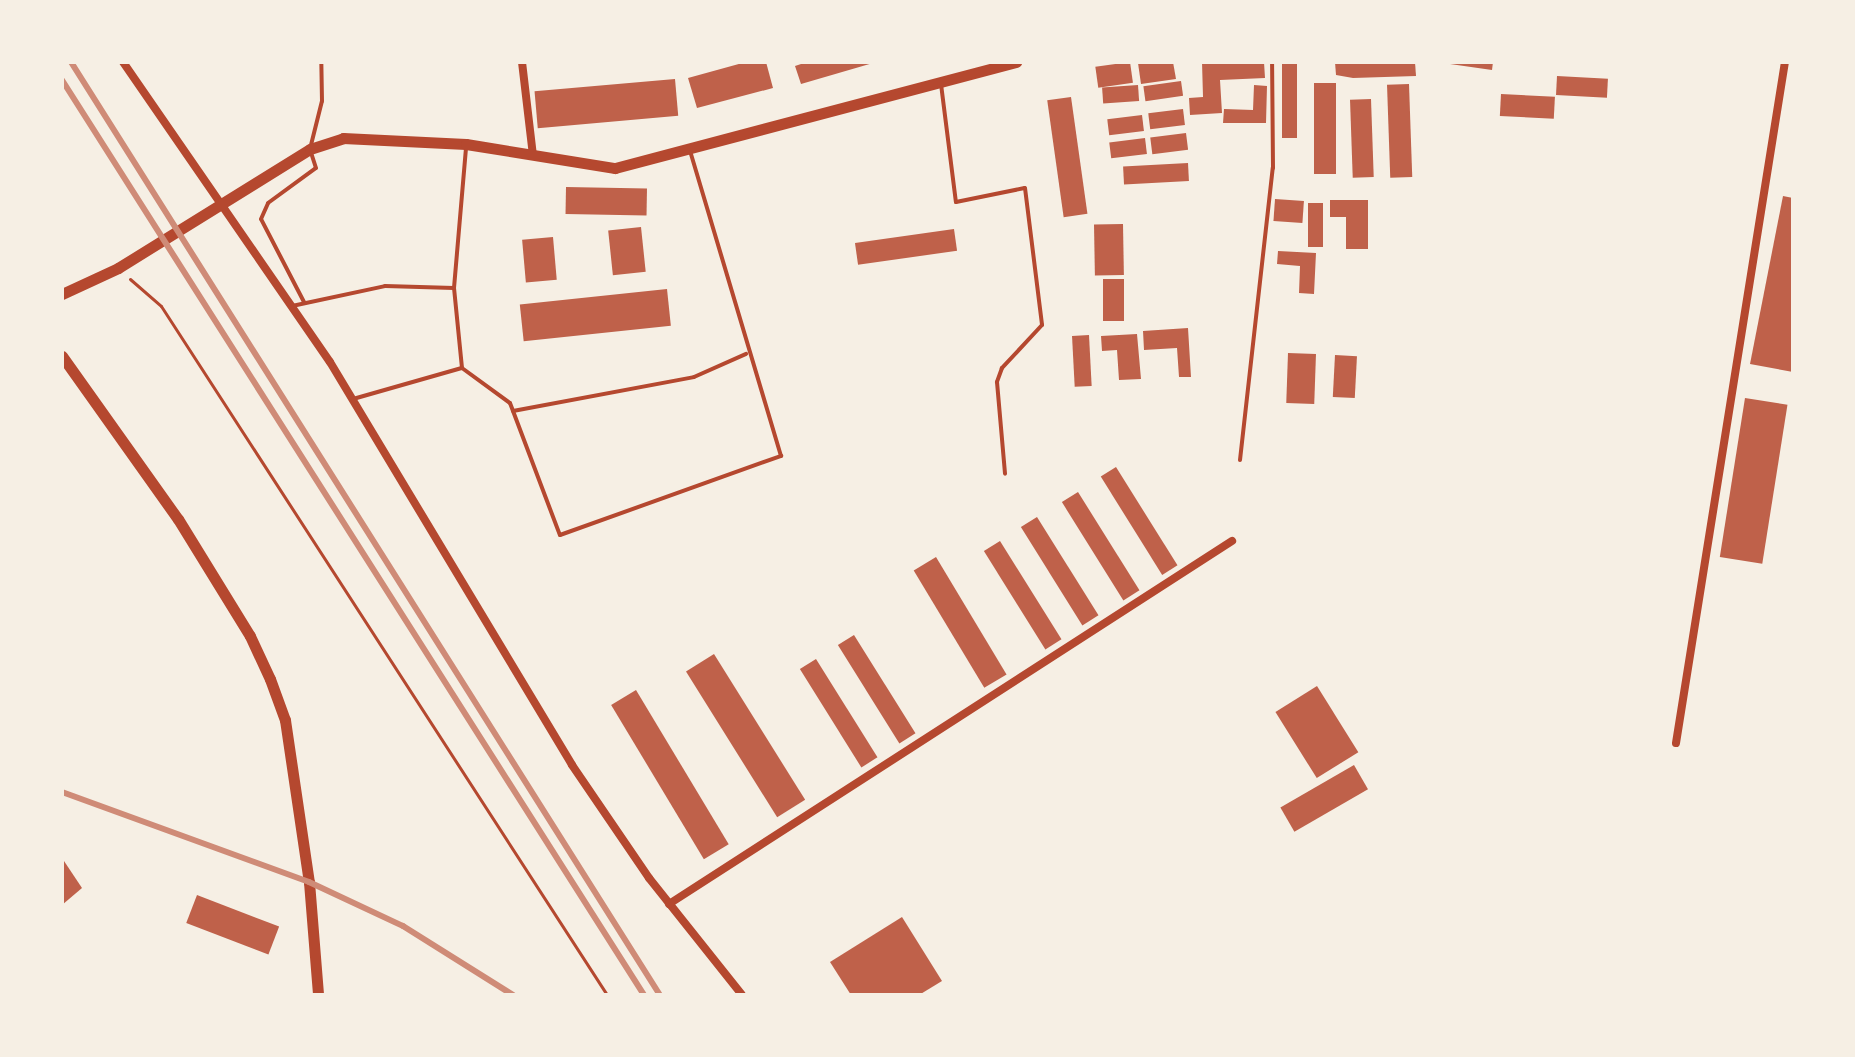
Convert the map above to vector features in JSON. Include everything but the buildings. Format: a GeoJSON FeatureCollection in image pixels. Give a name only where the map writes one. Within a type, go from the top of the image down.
{"type":"FeatureCollection","features":[{"type":"Feature","properties":{"kind":"street"},"geometry":{"type":"LineString","coordinates":[[123,62],[353,399],[572,765],[669,904],[742,995]]}},
{"type":"Feature","properties":{"kind":"street"},"geometry":{"type":"LineString","coordinates":[[522,62],[533,155]]}},
{"type":"Feature","properties":{"kind":"street"},"geometry":{"type":"LineString","coordinates":[[62,294],[118,268],[310,149],[343,138],[466,144],[615,168],[1016,62]]}},
{"type":"Feature","properties":{"kind":"street"},"geometry":{"type":"LineString","coordinates":[[1676,743],[1785,62]]}},
{"type":"Feature","properties":{"kind":"street"},"geometry":{"type":"LineString","coordinates":[[62,356],[178,519],[250,636],[270,679],[285,720],[309,882],[318,995]]}},
{"type":"Feature","properties":{"kind":"street"},"geometry":{"type":"LineString","coordinates":[[669,904],[1232,541]]}},
{"type":"Feature","properties":{"kind":"lane"},"geometry":{"type":"LineString","coordinates":[[304,302],[261,219],[268,203],[316,168],[310,149],[322,101],[321,62]]}},
{"type":"Feature","properties":{"kind":"lane"},"geometry":{"type":"LineString","coordinates":[[1240,460],[1273,168],[1272,62]]}},
{"type":"Feature","properties":{"kind":"lane"},"geometry":{"type":"LineString","coordinates":[[940,82],[956,202],[1025,188],[1042,325],[1002,368],[997,382],[1005,474]]}},
{"type":"Feature","properties":{"kind":"lane"},"geometry":{"type":"LineString","coordinates":[[466,144],[454,288],[462,368],[510,403],[560,535],[781,456],[747,354],[689,149]]}},
{"type":"Feature","properties":{"kind":"lane"},"geometry":{"type":"LineString","coordinates":[[292,306],[385,286],[454,288]]}},
{"type":"Feature","properties":{"kind":"lane"},"geometry":{"type":"LineString","coordinates":[[513,411],[694,377],[747,354]]}},
{"type":"Feature","properties":{"kind":"lane"},"geometry":{"type":"LineString","coordinates":[[353,399],[462,368]]}},
{"type":"Feature","properties":{"kind":"path"},"geometry":{"type":"LineString","coordinates":[[118,268],[161,306],[607,995]]}},
{"type":"Feature","properties":{"kind":"railway"},"geometry":{"type":"LineString","coordinates":[[71,62],[660,995]]}},
{"type":"Feature","properties":{"kind":"railway"},"geometry":{"type":"LineString","coordinates":[[62,80],[644,995]]}},
{"type":"Feature","properties":{"kind":"railway"},"geometry":{"type":"LineString","coordinates":[[62,792],[309,882],[403,926],[513,995]]}}]}
